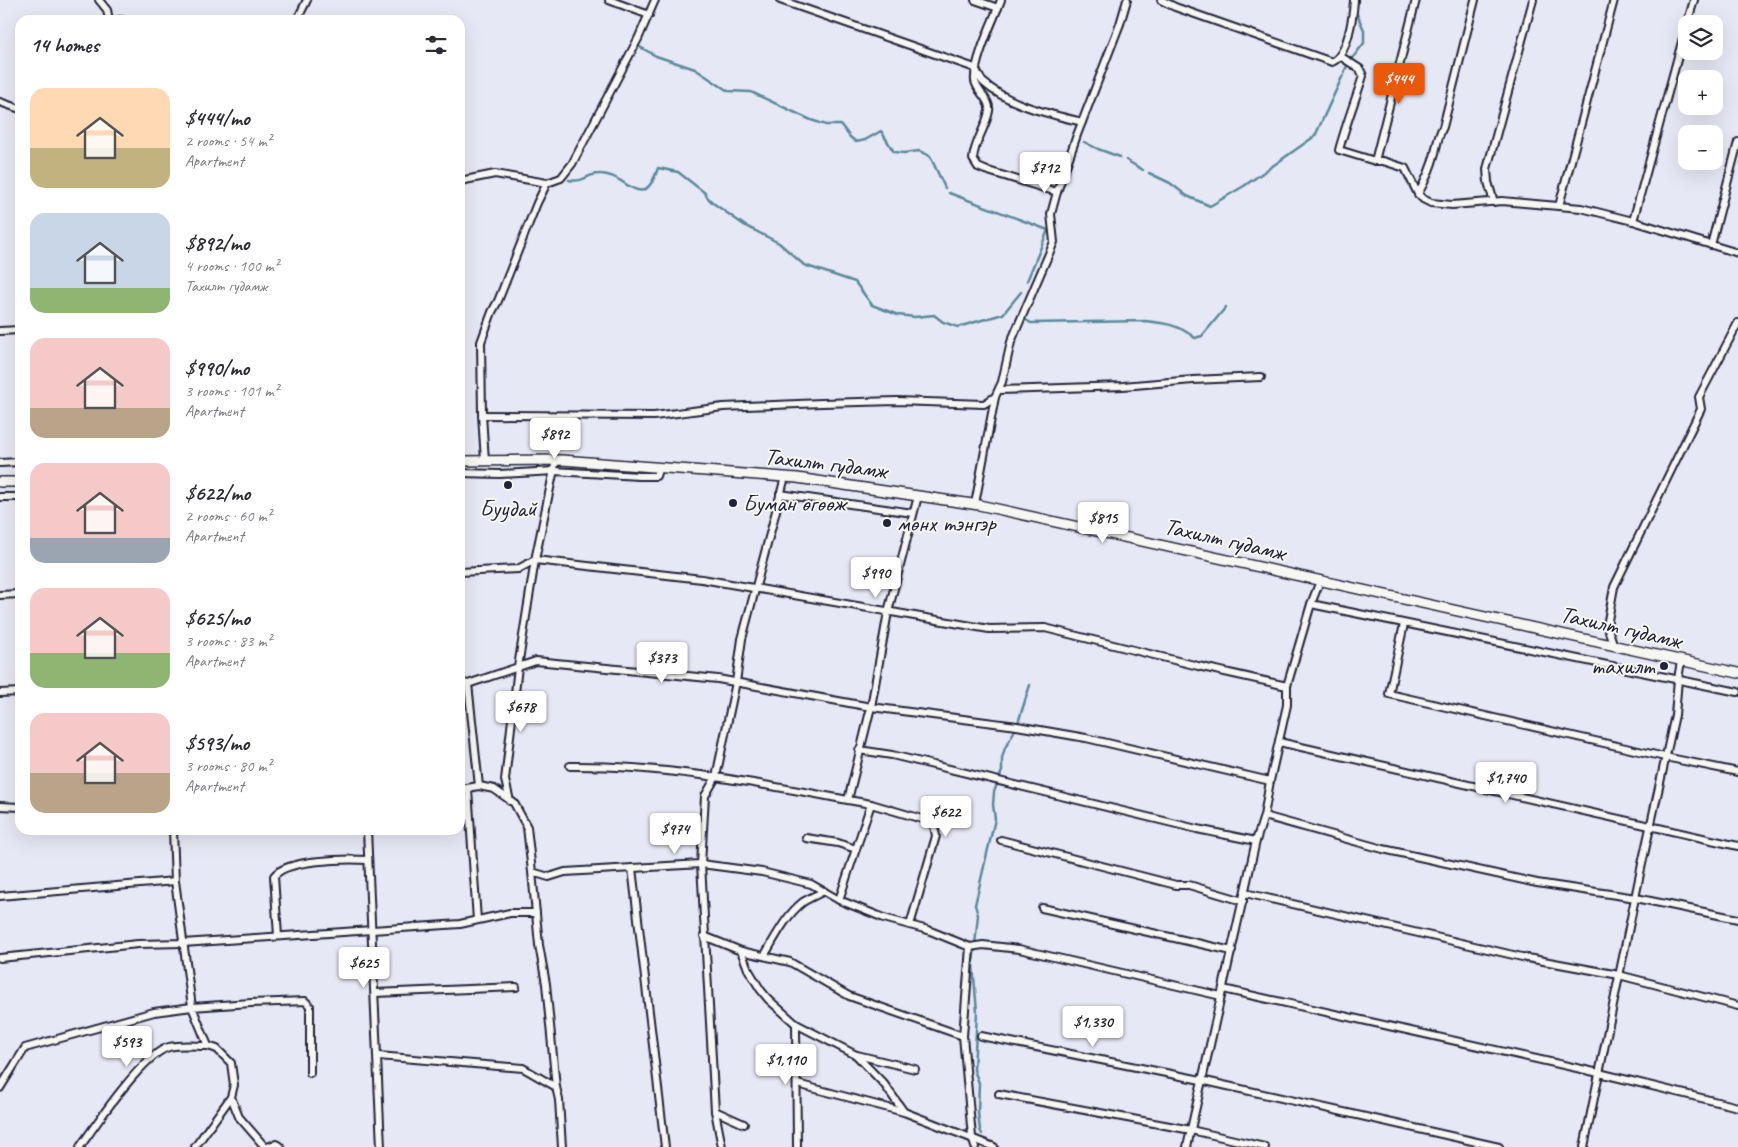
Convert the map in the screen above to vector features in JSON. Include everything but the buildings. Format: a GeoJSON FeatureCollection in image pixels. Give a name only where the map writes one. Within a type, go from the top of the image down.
{"type":"FeatureCollection","features":[{"type":"Feature","properties":{"kind":"main road","name":"Тахилт гудамж"},"geometry":{"type":"LineString","coordinates":[[465,461],[556,460],[785,477],[975,504],[1738,673]]}},
{"type":"Feature","properties":{"kind":"main road"},"geometry":{"type":"LineString","coordinates":[[0,482],[15,482]]}},
{"type":"Feature","properties":{"kind":"street"},"geometry":{"type":"LineString","coordinates":[[100,0],[108,15]]}},
{"type":"Feature","properties":{"kind":"street"},"geometry":{"type":"LineString","coordinates":[[300,15],[308,0]]}},
{"type":"Feature","properties":{"kind":"street"},"geometry":{"type":"LineString","coordinates":[[609,0],[649,15]]}},
{"type":"Feature","properties":{"kind":"street"},"geometry":{"type":"LineString","coordinates":[[465,180],[495,174],[547,183],[561,178],[572,164],[655,0]]}},
{"type":"Feature","properties":{"kind":"street"},"geometry":{"type":"LineString","coordinates":[[780,0],[975,68],[982,81],[1000,94],[1043,112],[1082,122]]}},
{"type":"Feature","properties":{"kind":"street"},"geometry":{"type":"LineString","coordinates":[[975,0],[998,8]]}},
{"type":"Feature","properties":{"kind":"street"},"geometry":{"type":"LineString","coordinates":[[1001,0],[975,68],[977,86],[988,102],[989,112],[973,154],[975,163],[985,170],[1057,192]]}},
{"type":"Feature","properties":{"kind":"street"},"geometry":{"type":"LineString","coordinates":[[975,504],[995,397],[1002,382],[1011,342],[1054,242],[1051,214],[1057,192],[1120,24],[1127,0]]}},
{"type":"Feature","properties":{"kind":"street"},"geometry":{"type":"LineString","coordinates":[[1161,0],[1327,62],[1336,60],[1340,56],[1353,19],[1354,0]]}},
{"type":"Feature","properties":{"kind":"street"},"geometry":{"type":"LineString","coordinates":[[1375,162],[1416,0]]}},
{"type":"Feature","properties":{"kind":"street"},"geometry":{"type":"LineString","coordinates":[[1418,194],[1425,182],[1435,154],[1437,139],[1443,127],[1475,0]]}},
{"type":"Feature","properties":{"kind":"street"},"geometry":{"type":"LineString","coordinates":[[1494,202],[1488,182],[1487,169],[1533,0]]}},
{"type":"Feature","properties":{"kind":"street"},"geometry":{"type":"LineString","coordinates":[[1559,206],[1614,0]]}},
{"type":"Feature","properties":{"kind":"street"},"geometry":{"type":"LineString","coordinates":[[1690,15],[1694,0]]}},
{"type":"Feature","properties":{"kind":"street"},"geometry":{"type":"LineString","coordinates":[[1340,56],[1360,69],[1363,76],[1353,108],[1347,119],[1339,150],[1375,162],[1383,162],[1405,168],[1418,194],[1423,199],[1432,203],[1452,205],[1494,202],[1581,208],[1633,221],[1738,253]]}},
{"type":"Feature","properties":{"kind":"street"},"geometry":{"type":"LineString","coordinates":[[1633,221],[1678,58]]}},
{"type":"Feature","properties":{"kind":"street"},"geometry":{"type":"LineString","coordinates":[[0,102],[15,107]]}},
{"type":"Feature","properties":{"kind":"street"},"geometry":{"type":"LineString","coordinates":[[1711,245],[1738,142]]}},
{"type":"Feature","properties":{"kind":"street"},"geometry":{"type":"LineString","coordinates":[[485,461],[481,342],[484,330],[547,183]]}},
{"type":"Feature","properties":{"kind":"street"},"geometry":{"type":"LineString","coordinates":[[1614,646],[1607,626],[1614,587],[1701,409],[1699,397],[1738,324]]}},
{"type":"Feature","properties":{"kind":"street"},"geometry":{"type":"LineString","coordinates":[[0,331],[15,330]]}},
{"type":"Feature","properties":{"kind":"street"},"geometry":{"type":"LineString","coordinates":[[999,390],[1123,386],[1261,377]]}},
{"type":"Feature","properties":{"kind":"street"},"geometry":{"type":"LineString","coordinates":[[482,416],[654,416],[723,407],[796,403],[897,401],[984,404],[995,397]]}},
{"type":"Feature","properties":{"kind":"street"},"geometry":{"type":"LineString","coordinates":[[510,801],[505,780],[518,667],[535,560],[556,460]]}},
{"type":"Feature","properties":{"kind":"street"},"geometry":{"type":"LineString","coordinates":[[0,463],[15,462]]}},
{"type":"Feature","properties":{"kind":"street"},"geometry":{"type":"LineString","coordinates":[[465,473],[500,474],[554,471],[656,476],[660,467]]}},
{"type":"Feature","properties":{"kind":"street"},"geometry":{"type":"LineString","coordinates":[[722,1147],[715,1112],[708,967],[704,936],[701,864],[705,796],[716,777],[736,682],[742,639],[785,477]]}},
{"type":"Feature","properties":{"kind":"street"},"geometry":{"type":"LineString","coordinates":[[780,494],[913,513]]}},
{"type":"Feature","properties":{"kind":"street"},"geometry":{"type":"LineString","coordinates":[[0,497],[15,496]]}},
{"type":"Feature","properties":{"kind":"street"},"geometry":{"type":"LineString","coordinates":[[848,800],[871,706],[888,612],[918,496]]}},
{"type":"Feature","properties":{"kind":"street"},"geometry":{"type":"LineString","coordinates":[[465,572],[518,569],[535,560],[702,579],[989,629],[1045,628],[1287,686]]}},
{"type":"Feature","properties":{"kind":"street"},"geometry":{"type":"LineString","coordinates":[[1187,1147],[1256,841],[1264,816],[1287,705],[1287,686],[1320,581]]}},
{"type":"Feature","properties":{"kind":"street"},"geometry":{"type":"LineString","coordinates":[[0,595],[15,594]]}},
{"type":"Feature","properties":{"kind":"street"},"geometry":{"type":"LineString","coordinates":[[1312,604],[1738,692]]}},
{"type":"Feature","properties":{"kind":"street"},"geometry":{"type":"LineString","coordinates":[[1404,624],[1389,694],[1738,772]]}},
{"type":"Feature","properties":{"kind":"street"},"geometry":{"type":"LineString","coordinates":[[465,683],[468,684],[536,661],[718,679],[871,706],[1017,726],[1086,738],[1270,781]]}},
{"type":"Feature","properties":{"kind":"street"},"geometry":{"type":"LineString","coordinates":[[1584,1147],[1650,826],[1675,715],[1681,661]]}},
{"type":"Feature","properties":{"kind":"street"},"geometry":{"type":"LineString","coordinates":[[468,684],[479,786]]}},
{"type":"Feature","properties":{"kind":"street"},"geometry":{"type":"LineString","coordinates":[[0,693],[15,692]]}},
{"type":"Feature","properties":{"kind":"street"},"geometry":{"type":"LineString","coordinates":[[1279,742],[1738,846]]}},
{"type":"Feature","properties":{"kind":"street"},"geometry":{"type":"LineString","coordinates":[[859,750],[892,755],[1197,829],[1256,841]]}},
{"type":"Feature","properties":{"kind":"street"},"geometry":{"type":"LineString","coordinates":[[570,766],[604,765],[668,770],[716,777],[871,804],[929,821],[934,826],[936,836],[910,925]]}},
{"type":"Feature","properties":{"kind":"street"},"geometry":{"type":"LineString","coordinates":[[477,920],[468,789],[479,786],[494,789],[514,803],[527,827],[539,945],[546,984],[556,1087],[559,1100],[562,1147]]}},
{"type":"Feature","properties":{"kind":"street"},"geometry":{"type":"LineString","coordinates":[[839,900],[871,804]]}},
{"type":"Feature","properties":{"kind":"street"},"geometry":{"type":"LineString","coordinates":[[0,806],[15,806]]}},
{"type":"Feature","properties":{"kind":"street"},"geometry":{"type":"LineString","coordinates":[[1264,816],[1383,849],[1537,883],[1636,898],[1738,919]]}},
{"type":"Feature","properties":{"kind":"street"},"geometry":{"type":"LineString","coordinates":[[173,835],[175,881],[192,1006],[208,1046]]}},
{"type":"Feature","properties":{"kind":"street"},"geometry":{"type":"LineString","coordinates":[[367,835],[381,1147]]}},
{"type":"Feature","properties":{"kind":"street"},"geometry":{"type":"LineString","coordinates":[[806,838],[838,843],[856,849]]}},
{"type":"Feature","properties":{"kind":"street"},"geometry":{"type":"LineString","coordinates":[[1001,840],[1243,901]]}},
{"type":"Feature","properties":{"kind":"street"},"geometry":{"type":"LineString","coordinates":[[278,936],[274,876],[279,870],[310,862],[338,859],[368,860]]}},
{"type":"Feature","properties":{"kind":"street"},"geometry":{"type":"LineString","coordinates":[[532,872],[549,877],[565,872],[701,864],[762,872],[811,884],[839,900],[884,918],[928,930],[970,947],[983,945],[1019,949],[1599,1073],[1738,1107]]}},
{"type":"Feature","properties":{"kind":"street"},"geometry":{"type":"LineString","coordinates":[[632,868],[665,1147]]}},
{"type":"Feature","properties":{"kind":"street"},"geometry":{"type":"LineString","coordinates":[[0,896],[175,881]]}},
{"type":"Feature","properties":{"kind":"street"},"geometry":{"type":"LineString","coordinates":[[764,956],[781,928],[795,910],[824,891]]}},
{"type":"Feature","properties":{"kind":"street"},"geometry":{"type":"LineString","coordinates":[[1245,893],[1522,957],[1619,975],[1738,1006]]}},
{"type":"Feature","properties":{"kind":"street"},"geometry":{"type":"LineString","coordinates":[[1042,908],[1232,951]]}},
{"type":"Feature","properties":{"kind":"street"},"geometry":{"type":"LineString","coordinates":[[0,958],[138,944],[183,943],[460,924],[510,913],[536,913]]}},
{"type":"Feature","properties":{"kind":"street"},"geometry":{"type":"LineString","coordinates":[[704,936],[741,951],[790,962],[849,996],[963,1036]]}},
{"type":"Feature","properties":{"kind":"street"},"geometry":{"type":"LineString","coordinates":[[970,947],[963,1036],[972,1137],[975,1147]]}},
{"type":"Feature","properties":{"kind":"street"},"geometry":{"type":"LineString","coordinates":[[741,951],[748,969],[760,989],[796,1024],[856,1055],[915,1068]]}},
{"type":"Feature","properties":{"kind":"street"},"geometry":{"type":"LineString","coordinates":[[375,992],[516,986]]}},
{"type":"Feature","properties":{"kind":"street"},"geometry":{"type":"LineString","coordinates":[[0,1088],[25,1048],[154,1012],[192,1006],[251,1002],[305,1001],[310,1006],[310,1073]]}},
{"type":"Feature","properties":{"kind":"street"},"geometry":{"type":"LineString","coordinates":[[796,1024],[797,1147]]}},
{"type":"Feature","properties":{"kind":"street"},"geometry":{"type":"LineString","coordinates":[[981,1036],[1201,1080],[1499,1147]]}},
{"type":"Feature","properties":{"kind":"street"},"geometry":{"type":"LineString","coordinates":[[80,1147],[113,1100],[161,1052],[169,1047],[208,1046],[217,1048],[231,1063],[234,1085],[232,1097],[195,1147]]}},
{"type":"Feature","properties":{"kind":"street"},"geometry":{"type":"LineString","coordinates":[[856,1055],[884,1084],[904,1112]]}},
{"type":"Feature","properties":{"kind":"street"},"geometry":{"type":"LineString","coordinates":[[378,1056],[523,1068],[556,1087]]}},
{"type":"Feature","properties":{"kind":"street"},"geometry":{"type":"LineString","coordinates":[[797,1084],[904,1112],[994,1147]]}},
{"type":"Feature","properties":{"kind":"street"},"geometry":{"type":"LineString","coordinates":[[999,1094],[1191,1130],[1265,1147]]}},
{"type":"Feature","properties":{"kind":"street"},"geometry":{"type":"LineString","coordinates":[[232,1097],[239,1117],[266,1147],[276,1144],[281,1147]]}},
{"type":"Feature","properties":{"kind":"street"},"geometry":{"type":"LineString","coordinates":[[715,1112],[744,1124]]}},
{"type":"Feature","properties":{"kind":"waterway"},"geometry":{"type":"LineString","coordinates":[[1351,60],[1364,43],[1364,30],[1356,12],[1358,0]]}},
{"type":"Feature","properties":{"kind":"waterway"},"geometry":{"type":"LineString","coordinates":[[640,47],[656,56],[695,69],[728,91],[751,92],[811,120],[826,125],[841,125],[856,142],[865,140],[881,131],[894,152],[919,151],[930,156],[945,188]]}},
{"type":"Feature","properties":{"kind":"waterway"},"geometry":{"type":"LineString","coordinates":[[1344,72],[1348,64]]}},
{"type":"Feature","properties":{"kind":"waterway"},"geometry":{"type":"LineString","coordinates":[[1149,173],[1170,183],[1187,196],[1210,206],[1244,186],[1315,136],[1343,75]]}},
{"type":"Feature","properties":{"kind":"waterway"},"geometry":{"type":"LineString","coordinates":[[1084,142],[1120,157]]}},
{"type":"Feature","properties":{"kind":"waterway"},"geometry":{"type":"LineString","coordinates":[[1126,160],[1143,170]]}},
{"type":"Feature","properties":{"kind":"waterway"},"geometry":{"type":"LineString","coordinates":[[569,180],[579,180],[595,174],[609,175],[639,190],[646,189],[652,182],[658,168],[678,172],[705,193],[713,203],[744,225],[779,243],[804,265],[855,282],[872,305],[898,315],[915,317],[934,315],[943,322],[958,327],[1003,314],[1021,292]]}},
{"type":"Feature","properties":{"kind":"waterway"},"geometry":{"type":"LineString","coordinates":[[949,193],[1048,230],[1027,281]]}},
{"type":"Feature","properties":{"kind":"waterway"},"geometry":{"type":"LineString","coordinates":[[1026,320],[1031,323],[1145,321],[1178,327],[1195,338],[1202,336],[1226,307]]}},
{"type":"Feature","properties":{"kind":"waterway"},"geometry":{"type":"LineString","coordinates":[[982,1134],[978,1113],[979,1083],[974,1070],[977,1012],[973,965],[978,915],[975,905],[995,819],[994,792],[1002,771],[1002,758],[1005,748],[1017,726],[1030,685]]}},
{"type":"Feature","properties":{"kind":"place","name":"Буудай"},"geometry":{"type":"Point","coordinates":[508,485]}},
{"type":"Feature","properties":{"kind":"place","name":"Буман өгөөж"},"geometry":{"type":"Point","coordinates":[733,503]}},
{"type":"Feature","properties":{"kind":"place","name":"мөнх тэнгэр"},"geometry":{"type":"Point","coordinates":[887,523]}},
{"type":"Feature","properties":{"kind":"place","name":"тахилт"},"geometry":{"type":"Point","coordinates":[1664,666]}}]}
